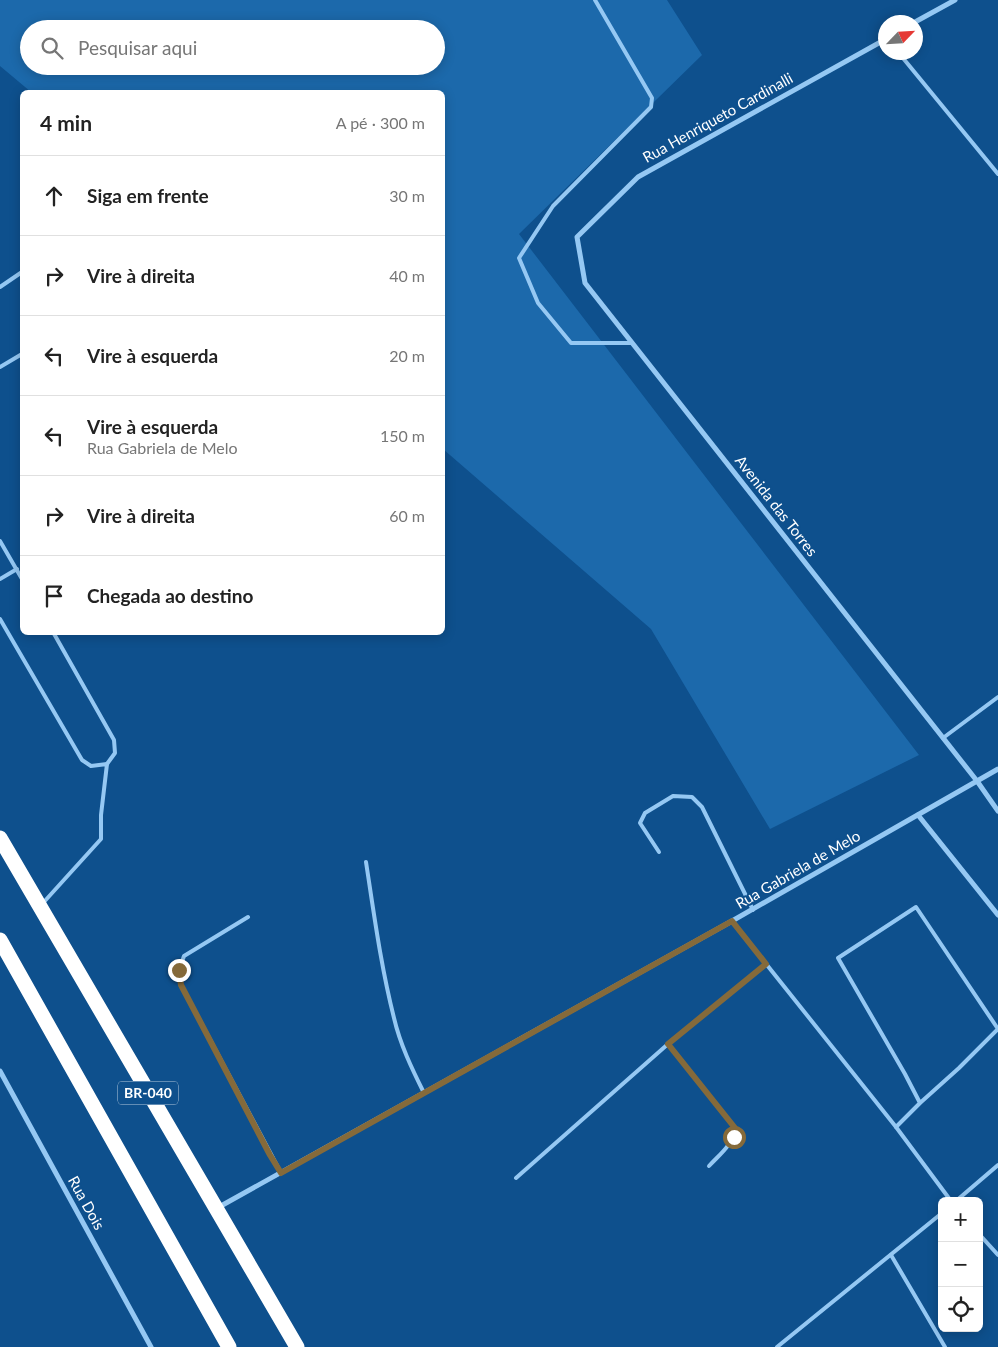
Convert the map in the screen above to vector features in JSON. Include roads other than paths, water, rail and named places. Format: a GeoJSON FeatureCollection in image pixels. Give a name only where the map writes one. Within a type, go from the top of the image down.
{"type":"FeatureCollection","features":[{"type":"Feature","properties":{"kind":"highway","name":"BR-040"},"geometry":{"type":"LineString","coordinates":[[0,838],[297,1347]]}},
{"type":"Feature","properties":{"kind":"highway","name":"BR-040"},"geometry":{"type":"LineString","coordinates":[[0,940],[229,1347]]}},
{"type":"Feature","properties":{"kind":"street"},"geometry":{"type":"LineString","coordinates":[[923,18],[955,0]]}},
{"type":"Feature","properties":{"kind":"street","name":"Rua Henriqueto Cardinalli"},"geometry":{"type":"LineString","coordinates":[[577,237],[638,177],[878,43]]}},
{"type":"Feature","properties":{"kind":"street","name":"Avenida das Torres"},"geometry":{"type":"LineString","coordinates":[[577,237],[585,283],[977,781],[998,811]]}},
{"type":"Feature","properties":{"kind":"street","name":"Rua Gabriela de Melo"},"geometry":{"type":"LineString","coordinates":[[216,1209],[753,910],[998,769]]}},
{"type":"Feature","properties":{"kind":"street"},"geometry":{"type":"LineString","coordinates":[[918,815],[998,915]]}},
{"type":"Feature","properties":{"kind":"street","name":"Rua Dois"},"geometry":{"type":"LineString","coordinates":[[0,1071],[151,1347]]}},
{"type":"Feature","properties":{"kind":"lane"},"geometry":{"type":"LineString","coordinates":[[594,0],[652,98],[651,107],[553,206],[519,258],[538,303],[571,343],[632,343]]}},
{"type":"Feature","properties":{"kind":"lane"},"geometry":{"type":"LineString","coordinates":[[905,60],[998,174]]}},
{"type":"Feature","properties":{"kind":"lane"},"geometry":{"type":"LineString","coordinates":[[0,287],[20,273]]}},
{"type":"Feature","properties":{"kind":"lane"},"geometry":{"type":"LineString","coordinates":[[0,367],[20,355]]}},
{"type":"Feature","properties":{"kind":"lane"},"geometry":{"type":"LineString","coordinates":[[0,541],[20,574]]}},
{"type":"Feature","properties":{"kind":"lane"},"geometry":{"type":"LineString","coordinates":[[0,579],[17,569]]}},
{"type":"Feature","properties":{"kind":"lane"},"geometry":{"type":"LineString","coordinates":[[0,619],[82,760],[91,766],[107,764]]}},
{"type":"Feature","properties":{"kind":"lane"},"geometry":{"type":"LineString","coordinates":[[40,906],[101,840],[101,816],[107,764],[115,753],[114,740],[55,635]]}},
{"type":"Feature","properties":{"kind":"lane"},"geometry":{"type":"LineString","coordinates":[[942,738],[998,697]]}},
{"type":"Feature","properties":{"kind":"lane"},"geometry":{"type":"LineString","coordinates":[[659,852],[640,823],[645,813],[673,796],[692,797],[702,807],[753,910]]}},
{"type":"Feature","properties":{"kind":"lane"},"geometry":{"type":"LineString","coordinates":[[366,862],[380,950],[394,1020],[412,1069],[424,1093]]}},
{"type":"Feature","properties":{"kind":"lane"},"geometry":{"type":"LineString","coordinates":[[896,1127],[998,1029],[916,907],[838,958],[920,1103]]}},
{"type":"Feature","properties":{"kind":"lane"},"geometry":{"type":"LineString","coordinates":[[248,917],[184,956],[179,970],[180,978],[181,985],[281,1173]]}},
{"type":"Feature","properties":{"kind":"lane"},"geometry":{"type":"LineString","coordinates":[[732,921],[896,1127],[948,1197]]}},
{"type":"Feature","properties":{"kind":"lane"},"geometry":{"type":"LineString","coordinates":[[516,1178],[668,1044],[766,964]]}},
{"type":"Feature","properties":{"kind":"lane"},"geometry":{"type":"LineString","coordinates":[[668,1044],[735,1128],[734,1137],[730,1143],[709,1166]]}},
{"type":"Feature","properties":{"kind":"lane"},"geometry":{"type":"LineString","coordinates":[[961,1197],[998,1165]]}},
{"type":"Feature","properties":{"kind":"lane"},"geometry":{"type":"LineString","coordinates":[[777,1347],[938,1216]]}},
{"type":"Feature","properties":{"kind":"lane"},"geometry":{"type":"LineString","coordinates":[[983,1238],[998,1255]]}},
{"type":"Feature","properties":{"kind":"lane"},"geometry":{"type":"LineString","coordinates":[[891,1255],[944,1347]]}}]}
